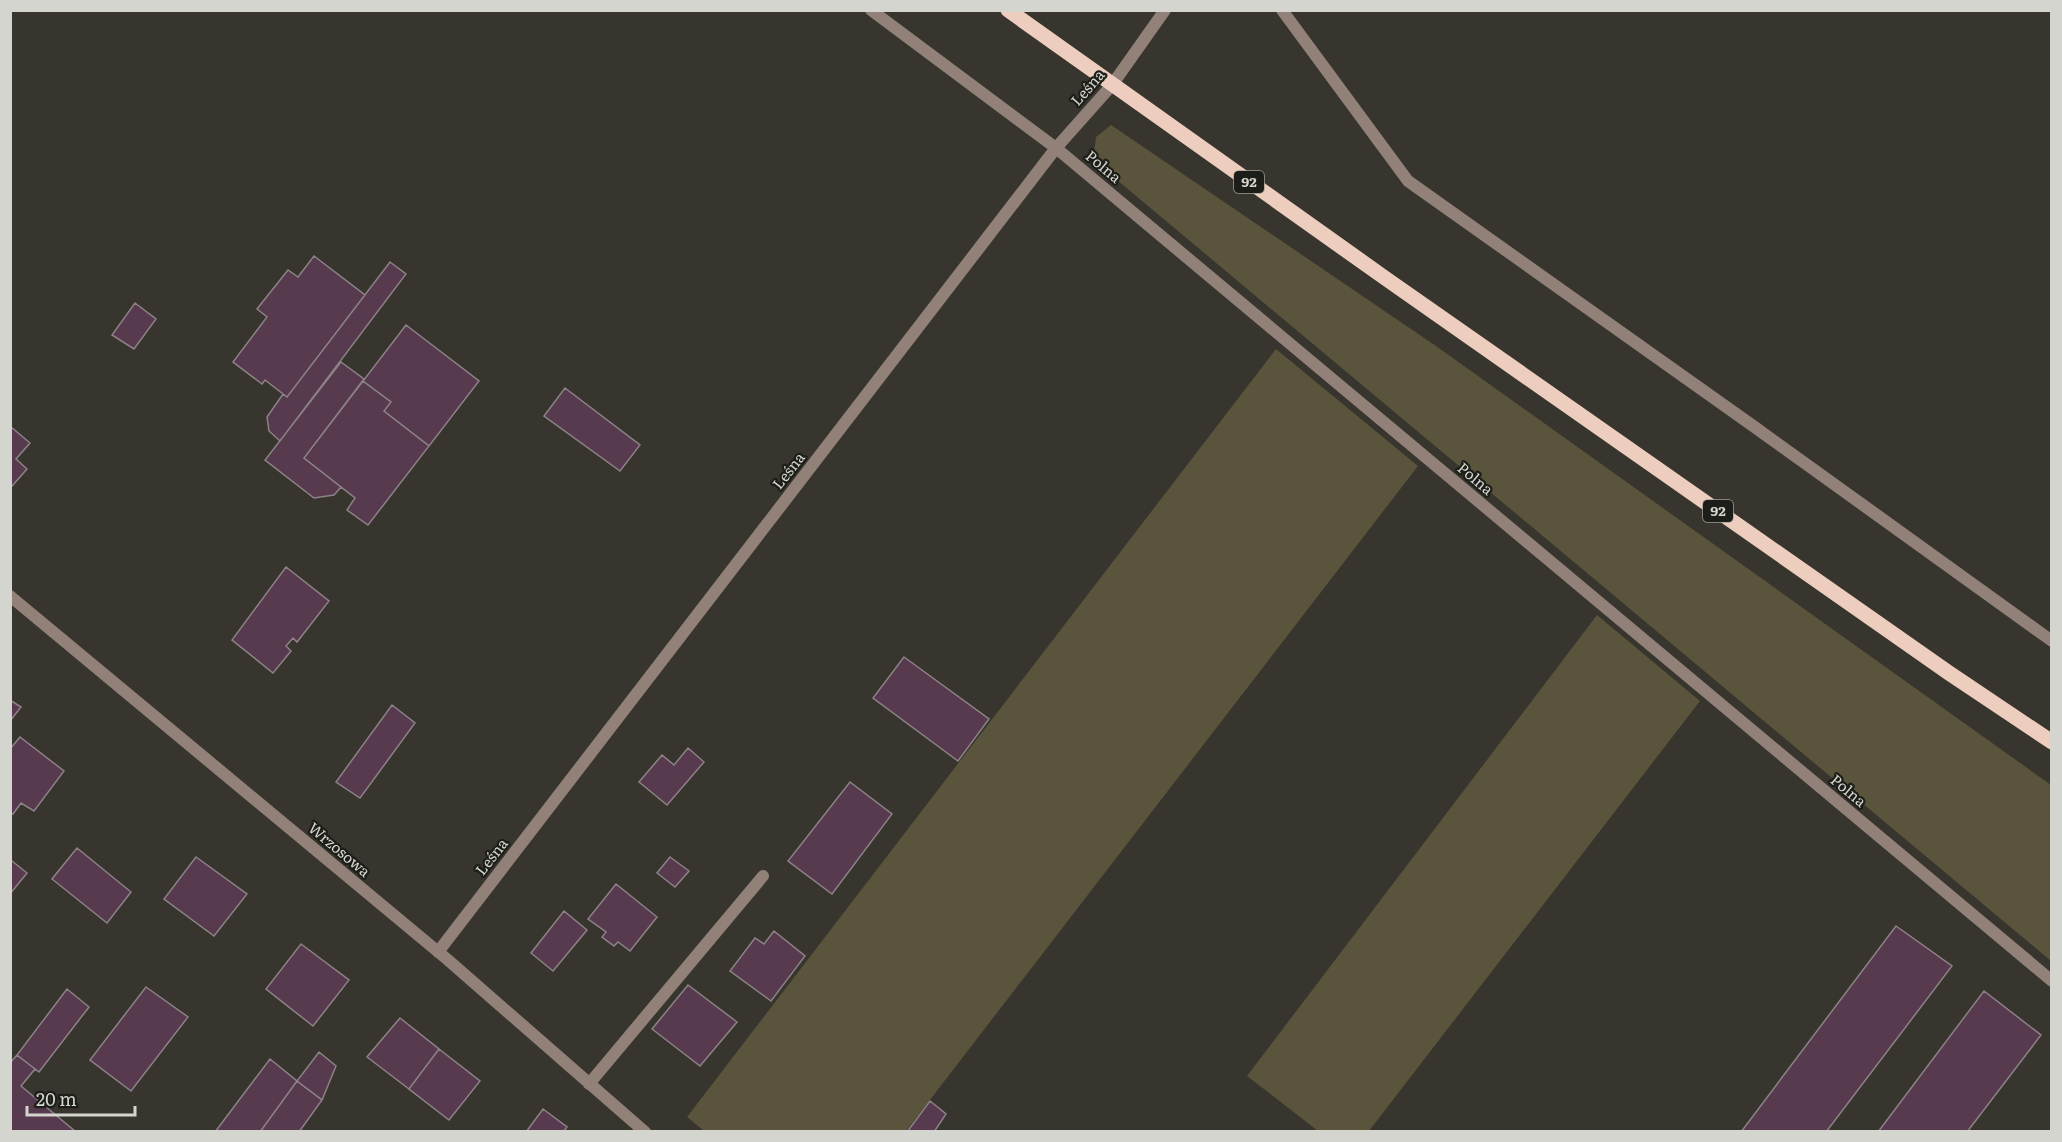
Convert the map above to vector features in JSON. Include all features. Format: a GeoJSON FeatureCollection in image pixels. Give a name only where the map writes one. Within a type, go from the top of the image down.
{"type":"FeatureCollection","features":[{"type":"Feature","properties":{"kind":"main road","name":"92"},"geometry":{"type":"LineString","coordinates":[[1008,10],[1521,374],[1949,674],[2052,742]]}},
{"type":"Feature","properties":{"kind":"street","name":"Polna"},"geometry":{"type":"LineString","coordinates":[[871,10],[1056,147],[2052,981]]}},
{"type":"Feature","properties":{"kind":"street","name":"Leśna"},"geometry":{"type":"LineString","coordinates":[[438,952],[1056,147],[1112,85],[1165,10]]}},
{"type":"Feature","properties":{"kind":"street"},"geometry":{"type":"LineString","coordinates":[[1282,10],[1408,182],[2052,641]]}},
{"type":"Feature","properties":{"kind":"street","name":"Wrzosowa"},"geometry":{"type":"LineString","coordinates":[[10,596],[438,952],[645,1131]]}},
{"type":"Feature","properties":{"kind":"street"},"geometry":{"type":"LineString","coordinates":[[589,1084],[763,876]]}},
{"type":"Feature","properties":{"kind":"shaded area"},"geometry":{"type":"Polygon","coordinates":[[[1111,125],[1436,346],[2051,785],[2051,961],[1099,165],[1094,153],[1096,137],[1111,125]]]}},
{"type":"Feature","properties":{"kind":"shaded area"},"geometry":{"type":"Polygon","coordinates":[[[1276,349],[1418,466],[906,1131],[704,1131],[687,1117],[1276,349]]]}},
{"type":"Feature","properties":{"kind":"shaded area"},"geometry":{"type":"Polygon","coordinates":[[[1597,615],[1700,701],[1369,1131],[1318,1131],[1247,1076],[1597,615]]]}},
{"type":"Feature","properties":{"kind":"building"},"geometry":{"type":"Polygon","coordinates":[[[314,256],[365,295],[287,397],[265,380],[262,384],[233,362],[267,317],[257,309],[288,270],[298,277],[314,256]]]}},
{"type":"Feature","properties":{"kind":"building"},"geometry":{"type":"Polygon","coordinates":[[[390,262],[406,274],[280,441],[269,431],[267,417],[283,394],[287,397],[390,262]]]}},
{"type":"Feature","properties":{"kind":"building"},"geometry":{"type":"Polygon","coordinates":[[[135,303],[156,319],[134,349],[112,335],[135,303]]]}},
{"type":"Feature","properties":{"kind":"building"},"geometry":{"type":"Polygon","coordinates":[[[406,325],[479,381],[429,446],[384,411],[391,402],[363,381],[406,325]]]}},
{"type":"Feature","properties":{"kind":"building"},"geometry":{"type":"Polygon","coordinates":[[[341,362],[364,379],[304,458],[341,487],[334,495],[314,498],[265,460],[341,362]]]}},
{"type":"Feature","properties":{"kind":"building"},"geometry":{"type":"Polygon","coordinates":[[[363,381],[391,402],[384,411],[429,446],[368,525],[347,510],[355,498],[304,458],[363,381]]]}},
{"type":"Feature","properties":{"kind":"building"},"geometry":{"type":"Polygon","coordinates":[[[565,388],[640,445],[620,471],[544,416],[565,388]]]}},
{"type":"Feature","properties":{"kind":"building"},"geometry":{"type":"Polygon","coordinates":[[[10,426],[30,443],[16,459],[27,469],[12,486],[10,485],[10,426]]]}},
{"type":"Feature","properties":{"kind":"building"},"geometry":{"type":"Polygon","coordinates":[[[286,567],[329,601],[297,642],[293,638],[286,646],[291,651],[273,673],[232,640],[286,567]]]}},
{"type":"Feature","properties":{"kind":"building"},"geometry":{"type":"Polygon","coordinates":[[[904,657],[989,719],[958,761],[873,698],[904,657]]]}},
{"type":"Feature","properties":{"kind":"building"},"geometry":{"type":"Polygon","coordinates":[[[10,700],[21,707],[10,721],[10,700]]]}},
{"type":"Feature","properties":{"kind":"building"},"geometry":{"type":"Polygon","coordinates":[[[392,705],[415,723],[360,798],[336,782],[392,705]]]}},
{"type":"Feature","properties":{"kind":"building"},"geometry":{"type":"Polygon","coordinates":[[[20,737],[64,771],[34,811],[21,803],[13,814],[10,813],[10,749],[20,737]]]}},
{"type":"Feature","properties":{"kind":"building"},"geometry":{"type":"Polygon","coordinates":[[[688,748],[704,762],[667,805],[639,782],[662,755],[674,765],[688,748]]]}},
{"type":"Feature","properties":{"kind":"building"},"geometry":{"type":"Polygon","coordinates":[[[850,782],[892,814],[832,894],[788,861],[850,782]]]}},
{"type":"Feature","properties":{"kind":"building"},"geometry":{"type":"Polygon","coordinates":[[[77,848],[131,892],[107,923],[52,879],[77,848]]]}},
{"type":"Feature","properties":{"kind":"building"},"geometry":{"type":"Polygon","coordinates":[[[196,857],[247,894],[214,936],[164,899],[196,857]]]}},
{"type":"Feature","properties":{"kind":"building"},"geometry":{"type":"Polygon","coordinates":[[[670,857],[689,871],[675,887],[657,873],[670,857]]]}},
{"type":"Feature","properties":{"kind":"building"},"geometry":{"type":"Polygon","coordinates":[[[12,861],[27,873],[10,894],[10,862],[12,861]]]}},
{"type":"Feature","properties":{"kind":"building"},"geometry":{"type":"Polygon","coordinates":[[[616,884],[657,917],[630,951],[618,942],[614,946],[602,937],[606,932],[588,919],[616,884]]]}},
{"type":"Feature","properties":{"kind":"building"},"geometry":{"type":"Polygon","coordinates":[[[564,911],[587,930],[553,971],[531,953],[564,911]]]}},
{"type":"Feature","properties":{"kind":"building"},"geometry":{"type":"Polygon","coordinates":[[[1896,926],[1952,966],[1826,1132],[1741,1132],[1896,926]]]}},
{"type":"Feature","properties":{"kind":"building"},"geometry":{"type":"Polygon","coordinates":[[[774,931],[805,956],[771,1001],[730,971],[755,938],[764,944],[774,931]]]}},
{"type":"Feature","properties":{"kind":"building"},"geometry":{"type":"Polygon","coordinates":[[[301,944],[349,980],[313,1026],[266,989],[301,944]]]}},
{"type":"Feature","properties":{"kind":"building"},"geometry":{"type":"Polygon","coordinates":[[[688,985],[737,1022],[700,1066],[652,1029],[688,985]]]}},
{"type":"Feature","properties":{"kind":"building"},"geometry":{"type":"Polygon","coordinates":[[[146,987],[188,1017],[131,1091],[90,1060],[146,987]]]}},
{"type":"Feature","properties":{"kind":"building"},"geometry":{"type":"Polygon","coordinates":[[[67,989],[89,1007],[39,1072],[17,1055],[67,989]]]}},
{"type":"Feature","properties":{"kind":"building"},"geometry":{"type":"Polygon","coordinates":[[[1984,991],[2041,1035],[1967,1132],[1878,1132],[1984,991]]]}},
{"type":"Feature","properties":{"kind":"building"},"geometry":{"type":"Polygon","coordinates":[[[400,1018],[439,1049],[409,1089],[367,1057],[400,1018]]]}},
{"type":"Feature","properties":{"kind":"building"},"geometry":{"type":"Polygon","coordinates":[[[439,1049],[480,1081],[449,1120],[409,1089],[439,1049]]]}},
{"type":"Feature","properties":{"kind":"building"},"geometry":{"type":"Polygon","coordinates":[[[319,1052],[336,1066],[322,1100],[297,1081],[319,1052]]]}},
{"type":"Feature","properties":{"kind":"building"},"geometry":{"type":"Polygon","coordinates":[[[17,1055],[35,1069],[21,1086],[76,1132],[10,1132],[10,1063],[17,1055]]]}},
{"type":"Feature","properties":{"kind":"building"},"geometry":{"type":"Polygon","coordinates":[[[270,1059],[297,1081],[260,1132],[215,1132],[270,1059]]]}},
{"type":"Feature","properties":{"kind":"building"},"geometry":{"type":"Polygon","coordinates":[[[297,1081],[322,1100],[299,1132],[260,1132],[297,1081]]]}},
{"type":"Feature","properties":{"kind":"building"},"geometry":{"type":"Polygon","coordinates":[[[930,1101],[946,1114],[934,1132],[907,1132],[930,1101]]]}},
{"type":"Feature","properties":{"kind":"building"},"geometry":{"type":"Polygon","coordinates":[[[543,1109],[567,1127],[563,1132],[526,1132],[543,1109]]]}}]}
